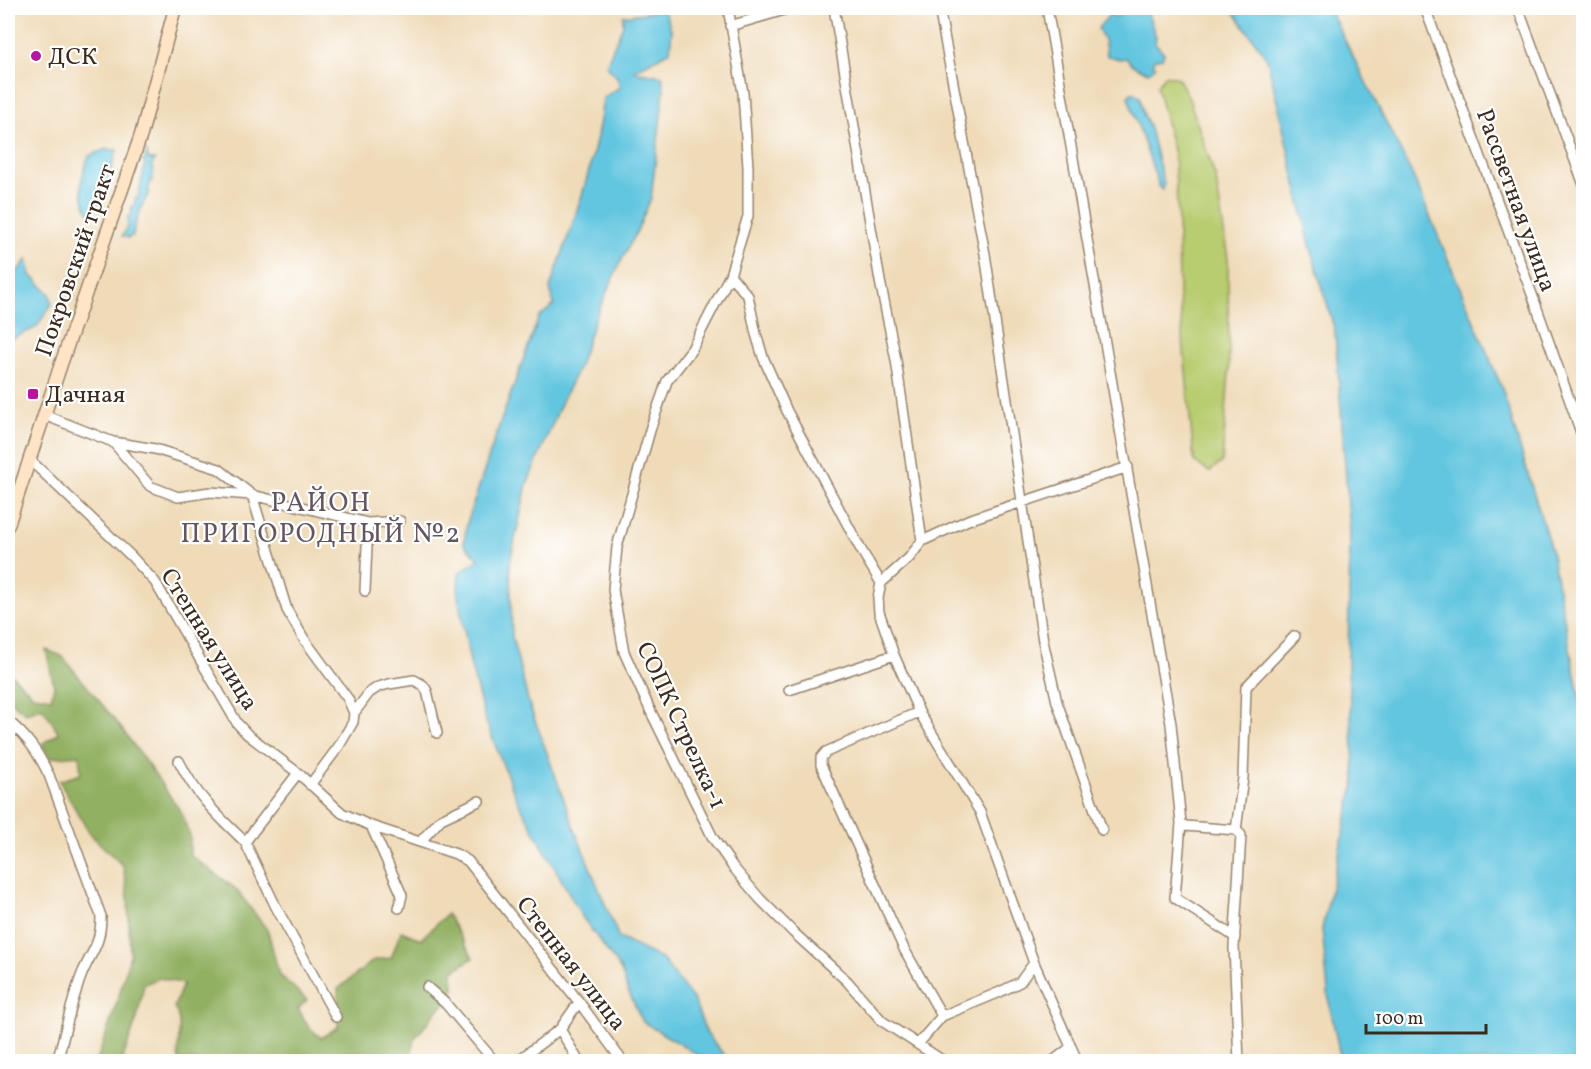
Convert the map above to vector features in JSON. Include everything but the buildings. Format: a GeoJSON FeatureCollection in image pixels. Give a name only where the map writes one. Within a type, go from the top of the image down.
{"type":"FeatureCollection","features":[{"type":"Feature","properties":{"kind":"main road","name":"Покровский тракт"},"geometry":{"type":"LineString","coordinates":[[8,525],[141,135],[175,8]]}},
{"type":"Feature","properties":{"kind":"street","name":"СОПК Стрелка-1"},"geometry":{"type":"LineString","coordinates":[[728,8],[743,93],[748,216],[730,275],[692,349],[668,381],[651,427],[617,547],[613,590],[624,652],[713,838],[733,867],[786,924],[847,981],[882,1021],[945,1062]]}},
{"type":"Feature","properties":{"kind":"street"},"geometry":{"type":"LineString","coordinates":[[730,26],[791,8]]}},
{"type":"Feature","properties":{"kind":"street"},"geometry":{"type":"LineString","coordinates":[[834,8],[880,280],[896,360],[922,541]]}},
{"type":"Feature","properties":{"kind":"street"},"geometry":{"type":"LineString","coordinates":[[939,8],[985,254],[1042,640],[1052,684],[1102,830]]}},
{"type":"Feature","properties":{"kind":"street"},"geometry":{"type":"LineString","coordinates":[[1047,8],[1171,724],[1181,823],[1175,898],[1235,937]]}},
{"type":"Feature","properties":{"kind":"street","name":"Рассветная улица"},"geometry":{"type":"LineString","coordinates":[[1425,8],[1584,441]]}},
{"type":"Feature","properties":{"kind":"street"},"geometry":{"type":"LineString","coordinates":[[1518,8],[1584,186]]}},
{"type":"Feature","properties":{"kind":"street"},"geometry":{"type":"LineString","coordinates":[[730,275],[748,296],[758,342],[783,402],[881,584]]}},
{"type":"Feature","properties":{"kind":"street"},"geometry":{"type":"LineString","coordinates":[[44,416],[113,442],[155,449],[219,469],[252,495],[287,610],[304,639],[348,699],[354,713]]}},
{"type":"Feature","properties":{"kind":"street"},"geometry":{"type":"LineString","coordinates":[[113,442],[150,486],[178,497],[210,492],[252,495],[368,523],[400,520]]}},
{"type":"Feature","properties":{"kind":"street","name":"Степная улица"},"geometry":{"type":"LineString","coordinates":[[30,460],[131,556],[154,582],[237,723],[247,734],[298,773],[342,813],[456,854],[468,861],[623,1062]]}},
{"type":"Feature","properties":{"kind":"street"},"geometry":{"type":"LineString","coordinates":[[1078,1062],[1034,963],[980,812],[919,712],[894,655],[879,612],[878,598],[881,584],[909,558],[922,541],[968,520],[1128,467]]}},
{"type":"Feature","properties":{"kind":"street"},"geometry":{"type":"LineString","coordinates":[[365,591],[368,523]]}},
{"type":"Feature","properties":{"kind":"street"},"geometry":{"type":"LineString","coordinates":[[1236,830],[1243,778],[1246,687],[1295,636]]}},
{"type":"Feature","properties":{"kind":"street"},"geometry":{"type":"LineString","coordinates":[[789,690],[894,655]]}},
{"type":"Feature","properties":{"kind":"street"},"geometry":{"type":"LineString","coordinates":[[310,785],[339,746],[362,700],[378,687],[414,680],[423,686],[427,691],[437,733]]}},
{"type":"Feature","properties":{"kind":"street"},"geometry":{"type":"LineString","coordinates":[[919,712],[826,752],[821,758],[820,765],[904,949],[942,1016]]}},
{"type":"Feature","properties":{"kind":"street"},"geometry":{"type":"LineString","coordinates":[[8,721],[25,735],[49,775],[101,916],[98,945],[82,973],[57,1062]]}},
{"type":"Feature","properties":{"kind":"street"},"geometry":{"type":"LineString","coordinates":[[179,761],[190,783],[245,842],[276,907],[336,1017]]}},
{"type":"Feature","properties":{"kind":"street"},"geometry":{"type":"LineString","coordinates":[[245,842],[298,773]]}},
{"type":"Feature","properties":{"kind":"street"},"geometry":{"type":"LineString","coordinates":[[420,842],[441,819],[478,801]]}},
{"type":"Feature","properties":{"kind":"street"},"geometry":{"type":"LineString","coordinates":[[1181,823],[1185,826],[1236,830],[1241,835],[1235,937],[1239,1062]]}},
{"type":"Feature","properties":{"kind":"street"},"geometry":{"type":"LineString","coordinates":[[371,825],[402,895],[399,908]]}},
{"type":"Feature","properties":{"kind":"street"},"geometry":{"type":"LineString","coordinates":[[918,1044],[942,1016],[1020,982],[1034,963]]}},
{"type":"Feature","properties":{"kind":"street"},"geometry":{"type":"LineString","coordinates":[[428,987],[446,1004],[495,1062]]}},
{"type":"Feature","properties":{"kind":"street"},"geometry":{"type":"LineString","coordinates":[[516,1062],[560,1029],[579,1002]]}},
{"type":"Feature","properties":{"kind":"street"},"geometry":{"type":"LineString","coordinates":[[560,1029],[579,1062]]}},
{"type":"Feature","properties":{"kind":"street"},"geometry":{"type":"LineString","coordinates":[[1052,1062],[1071,1047]]}},
{"type":"Feature","properties":{"kind":"green space"},"geometry":{"type":"Polygon","coordinates":[[[1165,75],[1178,78],[1188,96],[1216,179],[1228,260],[1229,372],[1222,462],[1209,472],[1194,461],[1179,295],[1174,154],[1157,86],[1165,75]]]}},
{"type":"Feature","properties":{"kind":"green space"},"geometry":{"type":"Polygon","coordinates":[[[46,650],[62,656],[119,725],[153,772],[181,812],[190,836],[190,855],[236,889],[268,931],[279,974],[307,1000],[298,1009],[308,1026],[321,1038],[338,1027],[338,989],[374,960],[391,958],[401,931],[421,939],[447,914],[473,958],[453,971],[454,988],[447,1001],[414,1039],[411,1059],[370,1061],[363,1053],[339,1053],[328,1061],[179,1061],[179,1019],[174,1007],[183,984],[160,978],[144,984],[137,1018],[122,1061],[97,1061],[130,955],[128,898],[123,866],[90,834],[59,781],[81,774],[79,755],[50,758],[42,744],[59,733],[43,708],[25,713],[8,699],[8,671],[33,695],[51,698],[54,686],[46,650]]]}},
{"type":"Feature","properties":{"kind":"water"},"geometry":{"type":"Polygon","coordinates":[[[1120,8],[1146,8],[1156,37],[1155,43],[1164,53],[1162,58],[1155,59],[1153,64],[1156,66],[1149,72],[1136,67],[1126,58],[1107,56],[1104,40],[1098,28],[1111,13],[1115,17],[1119,16],[1120,8]]]}},
{"type":"Feature","properties":{"kind":"water"},"geometry":{"type":"Polygon","coordinates":[[[1231,8],[1329,9],[1413,176],[1502,388],[1551,550],[1583,716],[1583,1061],[1341,1061],[1329,1002],[1322,929],[1355,781],[1348,669],[1350,532],[1335,331],[1310,245],[1267,58],[1231,8]]]}},
{"type":"Feature","properties":{"kind":"water"},"geometry":{"type":"Polygon","coordinates":[[[664,10],[672,31],[670,51],[633,71],[662,76],[664,90],[651,198],[594,321],[578,369],[527,484],[510,562],[512,637],[529,704],[578,838],[619,938],[662,959],[693,999],[707,1034],[729,1061],[708,1061],[643,1022],[627,989],[621,970],[583,918],[516,798],[485,719],[471,667],[458,597],[459,573],[479,559],[464,544],[467,523],[539,317],[554,305],[550,288],[589,171],[603,98],[620,87],[617,77],[606,65],[623,25],[623,16],[664,10]]]}},
{"type":"Feature","properties":{"kind":"water"},"geometry":{"type":"Polygon","coordinates":[[[1131,93],[1140,97],[1164,184],[1163,190],[1159,186],[1128,97],[1131,93]]]}},
{"type":"Feature","properties":{"kind":"water"},"geometry":{"type":"Polygon","coordinates":[[[106,149],[117,150],[101,205],[89,214],[82,192],[84,172],[89,156],[106,149]]]}},
{"type":"Feature","properties":{"kind":"water"},"geometry":{"type":"Polygon","coordinates":[[[147,150],[148,159],[155,160],[151,167],[154,170],[148,190],[150,192],[139,213],[133,236],[129,238],[122,236],[128,226],[128,216],[131,216],[132,206],[138,198],[145,164],[142,161],[145,159],[147,150]]]}},
{"type":"Feature","properties":{"kind":"water"},"geometry":{"type":"Polygon","coordinates":[[[27,259],[31,275],[50,294],[52,304],[36,328],[8,340],[8,284],[27,259]]]}},
{"type":"Feature","properties":{"kind":"place","name":"ДСК"},"geometry":{"type":"Point","coordinates":[36,56]}},
{"type":"Feature","properties":{"kind":"place","name":"Дачная"},"geometry":{"type":"Point","coordinates":[33,394]}},
{"type":"Feature","properties":{"kind":"district","name":"РАЙОН ПРИГОРОДНЫЙ №2"},"geometry":{"type":"Point","coordinates":[321,518]}}]}
